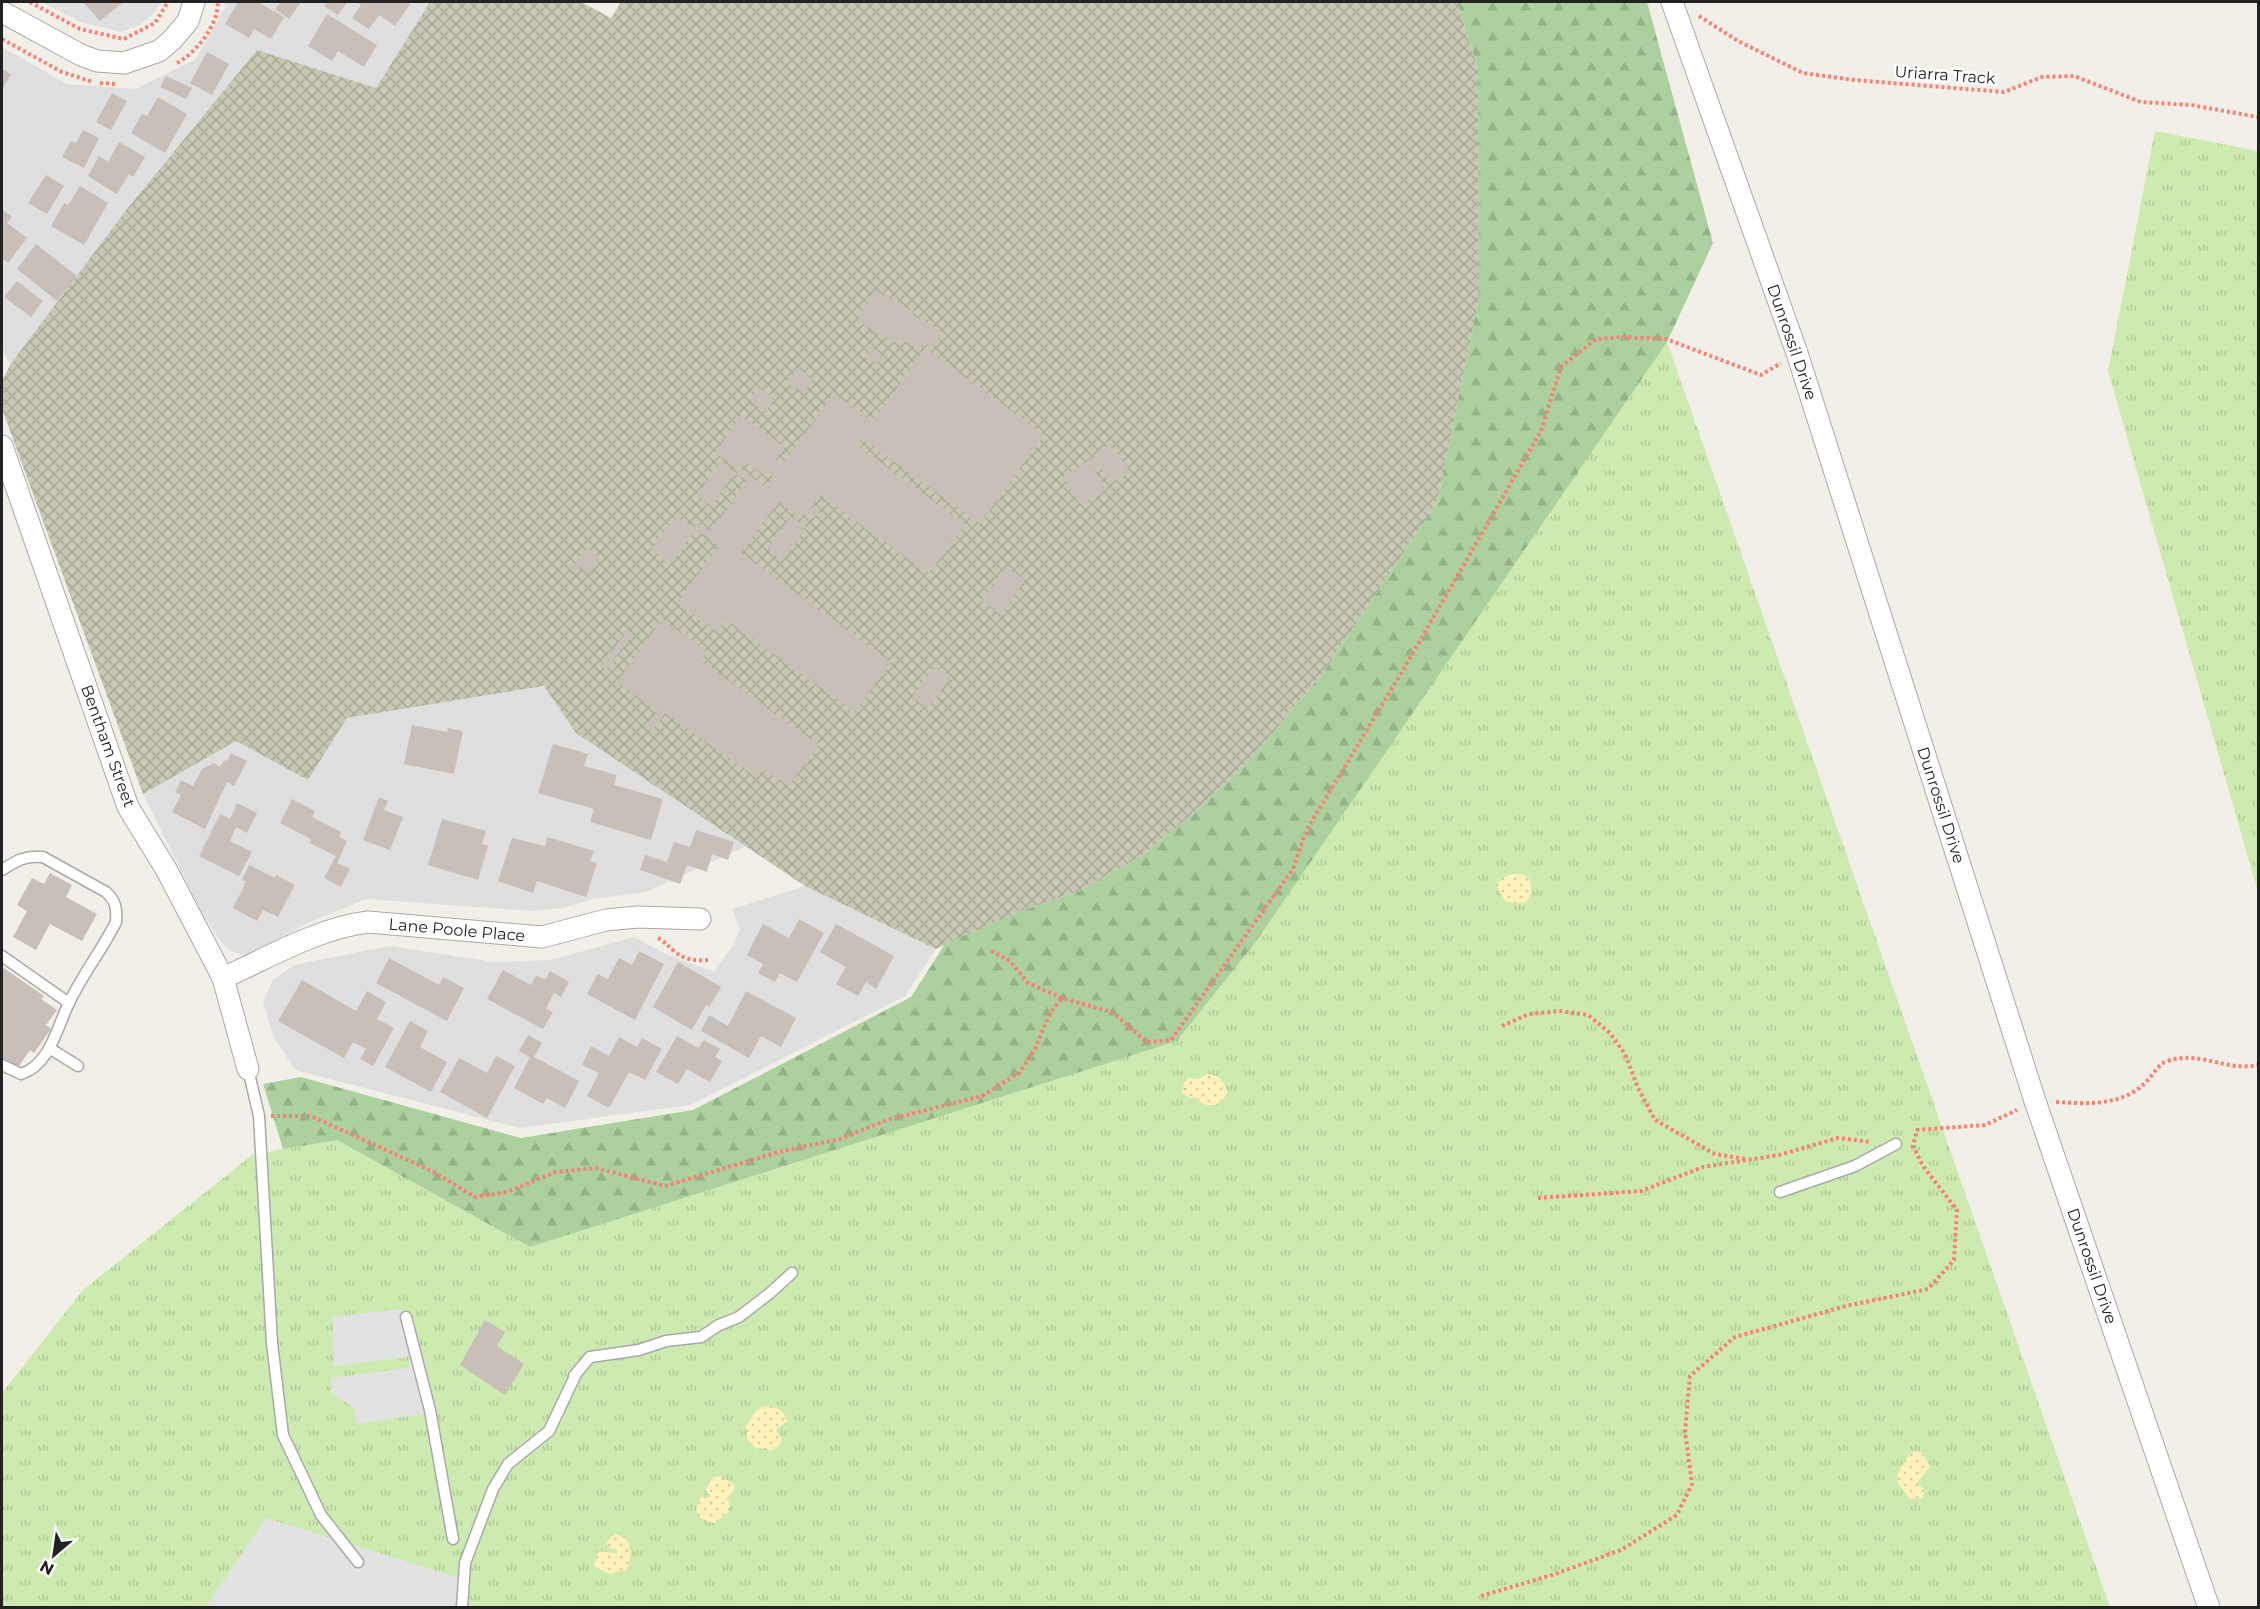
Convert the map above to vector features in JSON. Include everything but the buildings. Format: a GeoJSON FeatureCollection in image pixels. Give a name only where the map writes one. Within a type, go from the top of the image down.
{"type":"FeatureCollection","features":[{"type":"Feature","properties":{"kind":"street"},"geometry":{"type":"LineString","coordinates":[[2,12],[81,55],[97,61],[124,63],[159,51],[172,40],[188,21],[194,2]]}},
{"type":"Feature","properties":{"kind":"street","name":"Dunrossil Drive"},"geometry":{"type":"LineString","coordinates":[[1672,2],[1797,354],[2036,1101],[2209,1608]]}},
{"type":"Feature","properties":{"kind":"street","name":"Bentham Street"},"geometry":{"type":"LineString","coordinates":[[2,446],[128,807],[166,869],[223,978],[248,1069]]}},
{"type":"Feature","properties":{"kind":"street","name":"Lane Poole Place"},"geometry":{"type":"LineString","coordinates":[[223,978],[330,929],[350,924],[368,922],[542,937],[606,920],[637,917],[700,919]]}},
{"type":"Feature","properties":{"kind":"lane"},"geometry":{"type":"LineString","coordinates":[[2,870],[20,858],[43,857],[106,892],[117,909],[116,922],[69,1003],[49,1048],[32,1071],[21,1074],[2,1065]]}},
{"type":"Feature","properties":{"kind":"lane"},"geometry":{"type":"LineString","coordinates":[[2,956],[69,1003]]}},
{"type":"Feature","properties":{"kind":"lane"},"geometry":{"type":"LineString","coordinates":[[49,1048],[78,1066]]}},
{"type":"Feature","properties":{"kind":"lane"},"geometry":{"type":"LineString","coordinates":[[248,1069],[259,1116],[272,1343],[283,1435],[321,1515],[358,1562]]}},
{"type":"Feature","properties":{"kind":"lane"},"geometry":{"type":"LineString","coordinates":[[1780,1192],[1855,1166],[1896,1144]]}},
{"type":"Feature","properties":{"kind":"lane"},"geometry":{"type":"LineString","coordinates":[[462,1608],[465,1563],[493,1489],[508,1464],[549,1431],[575,1375],[590,1357],[639,1350],[666,1341],[701,1337],[719,1325],[739,1317],[792,1273]]}},
{"type":"Feature","properties":{"kind":"lane"},"geometry":{"type":"LineString","coordinates":[[406,1317],[430,1410],[453,1539]]}},
{"type":"Feature","properties":{"kind":"path"},"geometry":{"type":"LineString","coordinates":[[30,2],[80,29],[124,39],[155,23],[168,2]]}},
{"type":"Feature","properties":{"kind":"path","name":"Uriarra Track"},"geometry":{"type":"LineString","coordinates":[[1694,13],[1738,41],[1803,72],[1854,80],[2004,92],[2042,77],[2074,76],[2141,102],[2191,105],[2259,117]]}},
{"type":"Feature","properties":{"kind":"path"},"geometry":{"type":"LineString","coordinates":[[991,951],[1010,961],[1028,983],[1062,998],[1114,1013],[1146,1042],[1171,1040],[1293,869],[1306,831],[1403,670],[1541,430],[1561,367],[1596,339],[1620,337],[1666,339],[1761,375],[1797,354]]}},
{"type":"Feature","properties":{"kind":"path"},"geometry":{"type":"LineString","coordinates":[[259,1116],[311,1116],[432,1171],[475,1197],[507,1192],[556,1172],[596,1168],[665,1186],[782,1151],[840,1139],[887,1120],[982,1096],[1019,1073],[1035,1048],[1050,1013],[1062,998]]}},
{"type":"Feature","properties":{"kind":"path"},"geometry":{"type":"LineString","coordinates":[[1502,1026],[1529,1014],[1558,1011],[1588,1015],[1610,1033],[1625,1054],[1638,1088],[1655,1120],[1716,1154],[1749,1160]]}},
{"type":"Feature","properties":{"kind":"path"},"geometry":{"type":"LineString","coordinates":[[1481,1596],[1552,1575],[1621,1550],[1677,1515],[1692,1484],[1685,1432],[1690,1376],[1735,1337],[1846,1306],[1928,1289],[1953,1260],[1957,1210],[1923,1166],[1913,1146],[1917,1130],[1985,1125],[2036,1101],[2084,1104],[2121,1099],[2144,1085],[2164,1062],[2193,1056],[2242,1068],[2259,1065]]}},
{"type":"Feature","properties":{"kind":"path"},"geometry":{"type":"LineString","coordinates":[[1538,1198],[1641,1191],[1703,1167],[1779,1155],[1838,1138],[1913,1146]]}},
{"type":"Feature","properties":{"kind":"shaded area"},"geometry":{"type":"Polygon","coordinates":[[[42,2],[162,2],[153,14],[139,25],[121,32],[80,22],[42,2]]]}},
{"type":"Feature","properties":{"kind":"shaded area"},"geometry":{"type":"Polygon","coordinates":[[[224,2],[430,2],[376,88],[257,50],[127,209],[10,365],[2,349],[2,47],[67,84],[135,89],[195,60],[225,8],[224,2]]]}},
{"type":"Feature","properties":{"kind":"shaded area"},"geometry":{"type":"Polygon","coordinates":[[[430,2],[581,2],[611,18],[621,2],[1457,2],[1478,69],[1479,298],[1437,503],[1323,673],[1252,758],[1193,814],[1142,856],[1079,891],[1019,912],[936,949],[805,886],[576,733],[544,686],[347,718],[308,780],[236,741],[143,794],[2,409],[2,381],[10,365],[127,209],[257,50],[376,88],[430,2]]]}},
{"type":"Feature","properties":{"kind":"shaded area"},"geometry":{"type":"Polygon","coordinates":[[[544,686],[576,733],[747,846],[646,892],[593,899],[563,908],[531,911],[366,899],[308,923],[248,955],[230,951],[202,913],[143,794],[236,740],[308,780],[347,718],[544,686]]]}},
{"type":"Feature","properties":{"kind":"shaded area"},"geometry":{"type":"Polygon","coordinates":[[[805,886],[936,949],[905,996],[691,1105],[520,1128],[295,1070],[274,1037],[263,1002],[273,980],[294,965],[390,946],[494,962],[551,960],[634,937],[666,954],[714,972],[734,944],[740,929],[732,909],[805,886]]]}},
{"type":"Feature","properties":{"kind":"shaded area"},"geometry":{"type":"Polygon","coordinates":[[[401,1309],[424,1414],[357,1424],[353,1407],[331,1393],[331,1378],[409,1368],[409,1357],[334,1366],[333,1317],[401,1309]]]}},
{"type":"Feature","properties":{"kind":"shaded area"},"geometry":{"type":"Polygon","coordinates":[[[266,1518],[463,1579],[461,1607],[205,1608],[266,1518]]]}},
{"type":"Feature","properties":{"kind":"green space"},"geometry":{"type":"Polygon","coordinates":[[[1457,2],[1647,2],[1713,243],[1667,342],[1255,943],[1177,1041],[530,1247],[337,1140],[283,1149],[263,1084],[301,1077],[521,1138],[693,1110],[911,997],[945,944],[1019,912],[1079,891],[1142,856],[1193,814],[1252,758],[1323,673],[1437,503],[1479,298],[1478,69],[1457,2]]]}},
{"type":"Feature","properties":{"kind":"green space"},"geometry":{"type":"Polygon","coordinates":[[[2155,131],[2258,151],[2258,892],[2108,371],[2155,131]]]}},
{"type":"Feature","properties":{"kind":"green space"},"geometry":{"type":"Polygon","coordinates":[[[1666,339],[2110,1607],[2,1607],[2,1393],[83,1290],[252,1155],[336,1139],[530,1247],[1178,1040],[1250,949],[1666,339]]]}},
{"type":"Feature","properties":{"kind":"sand"},"geometry":{"type":"Polygon","coordinates":[[[1522,874],[1529,878],[1530,897],[1523,903],[1505,901],[1496,885],[1504,877],[1522,874]]]}},
{"type":"Feature","properties":{"kind":"sand"},"geometry":{"type":"Polygon","coordinates":[[[1207,1074],[1220,1080],[1228,1092],[1219,1103],[1204,1104],[1199,1098],[1189,1098],[1182,1093],[1184,1083],[1188,1078],[1199,1079],[1207,1074]]]}},
{"type":"Feature","properties":{"kind":"sand"},"geometry":{"type":"Polygon","coordinates":[[[762,1407],[778,1409],[787,1421],[776,1430],[782,1438],[780,1445],[773,1450],[755,1448],[747,1439],[746,1426],[755,1412],[762,1407]]]}},
{"type":"Feature","properties":{"kind":"sand"},"geometry":{"type":"Polygon","coordinates":[[[1916,1451],[1922,1453],[1930,1466],[1917,1483],[1925,1491],[1923,1498],[1910,1499],[1897,1482],[1898,1474],[1902,1465],[1905,1466],[1904,1463],[1909,1454],[1916,1451]]]}},
{"type":"Feature","properties":{"kind":"sand"},"geometry":{"type":"Polygon","coordinates":[[[713,1477],[722,1477],[735,1485],[733,1492],[727,1498],[730,1506],[728,1512],[715,1523],[700,1518],[697,1511],[701,1497],[711,1497],[706,1490],[713,1477]]]}},
{"type":"Feature","properties":{"kind":"sand"},"geometry":{"type":"Polygon","coordinates":[[[615,1534],[625,1539],[631,1554],[626,1570],[609,1574],[594,1566],[597,1553],[602,1551],[617,1554],[617,1550],[609,1548],[606,1543],[615,1534]]]}}]}
